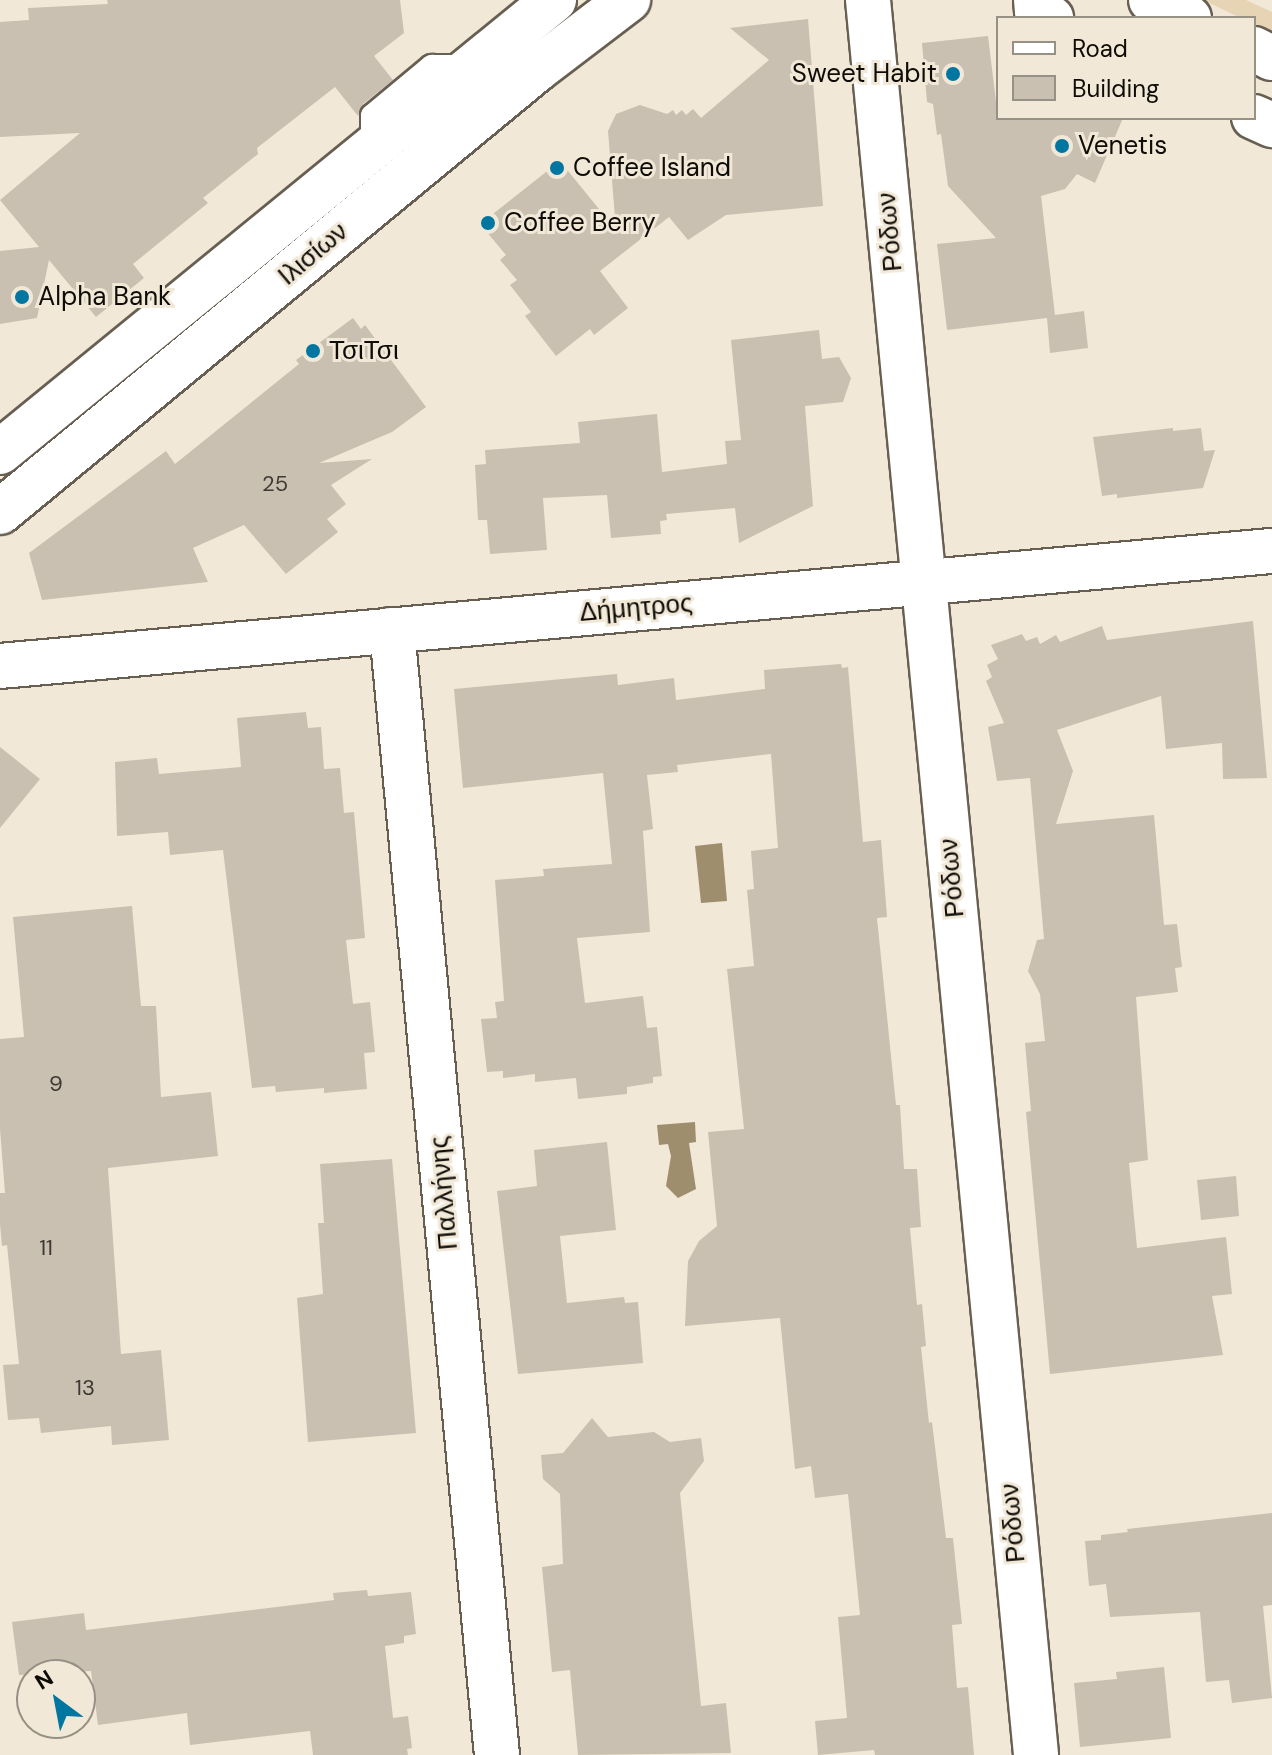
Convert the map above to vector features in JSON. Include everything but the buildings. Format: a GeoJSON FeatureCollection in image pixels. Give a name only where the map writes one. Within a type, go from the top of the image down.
{"type":"FeatureCollection","features":[{"type":"Feature","properties":{"kind":"street","name":"Ιλισίων"},"geometry":{"type":"LineString","coordinates":[[0,452],[554,0]]}},
{"type":"Feature","properties":{"kind":"street","name":"Ιλισίων"},"geometry":{"type":"LineString","coordinates":[[0,512],[536,70],[628,0]]}},
{"type":"Feature","properties":{"kind":"street","name":"Ρόδων"},"geometry":{"type":"LineString","coordinates":[[868,0],[1036,1755]]}},
{"type":"Feature","properties":{"kind":"street"},"geometry":{"type":"LineString","coordinates":[[1036,0],[1037,11],[1047,16]]}},
{"type":"Feature","properties":{"kind":"street"},"geometry":{"type":"LineString","coordinates":[[1151,0],[1185,16]]}},
{"type":"Feature","properties":{"kind":"street","name":"Δήμητρος"},"geometry":{"type":"LineString","coordinates":[[0,666],[1272,551]]}},
{"type":"Feature","properties":{"kind":"street","name":"Παλλήνης"},"geometry":{"type":"LineString","coordinates":[[392,630],[497,1755]]}},
{"type":"Feature","properties":{"kind":"shaded area"},"geometry":{"type":"Polygon","coordinates":[[[1203,0],[1246,0],[1272,12],[1272,33],[1256,25],[1256,16],[1237,16],[1203,0]]]}},
{"type":"Feature","properties":{"kind":"shaded area"},"geometry":{"type":"Polygon","coordinates":[[[722,843],[727,901],[701,903],[695,846],[722,843]]]}},
{"type":"Feature","properties":{"kind":"shaded area"},"geometry":{"type":"Polygon","coordinates":[[[695,1122],[696,1142],[689,1143],[696,1189],[678,1198],[666,1186],[671,1156],[668,1144],[659,1145],[657,1125],[695,1122]]]}},
{"type":"Feature","properties":{"kind":"place","name":"Sweet Habit"},"geometry":{"type":"Point","coordinates":[953,74]}},
{"type":"Feature","properties":{"kind":"place","name":"Venetis"},"geometry":{"type":"Point","coordinates":[1062,146]}},
{"type":"Feature","properties":{"kind":"place","name":"Coffee Island"},"geometry":{"type":"Point","coordinates":[557,168]}},
{"type":"Feature","properties":{"kind":"place","name":"Coffee Berry"},"geometry":{"type":"Point","coordinates":[488,223]}},
{"type":"Feature","properties":{"kind":"place","name":"Alpha Bank"},"geometry":{"type":"Point","coordinates":[22,297]}},
{"type":"Feature","properties":{"kind":"place","name":"ΤσιΤσι"},"geometry":{"type":"Point","coordinates":[313,351]}}]}
